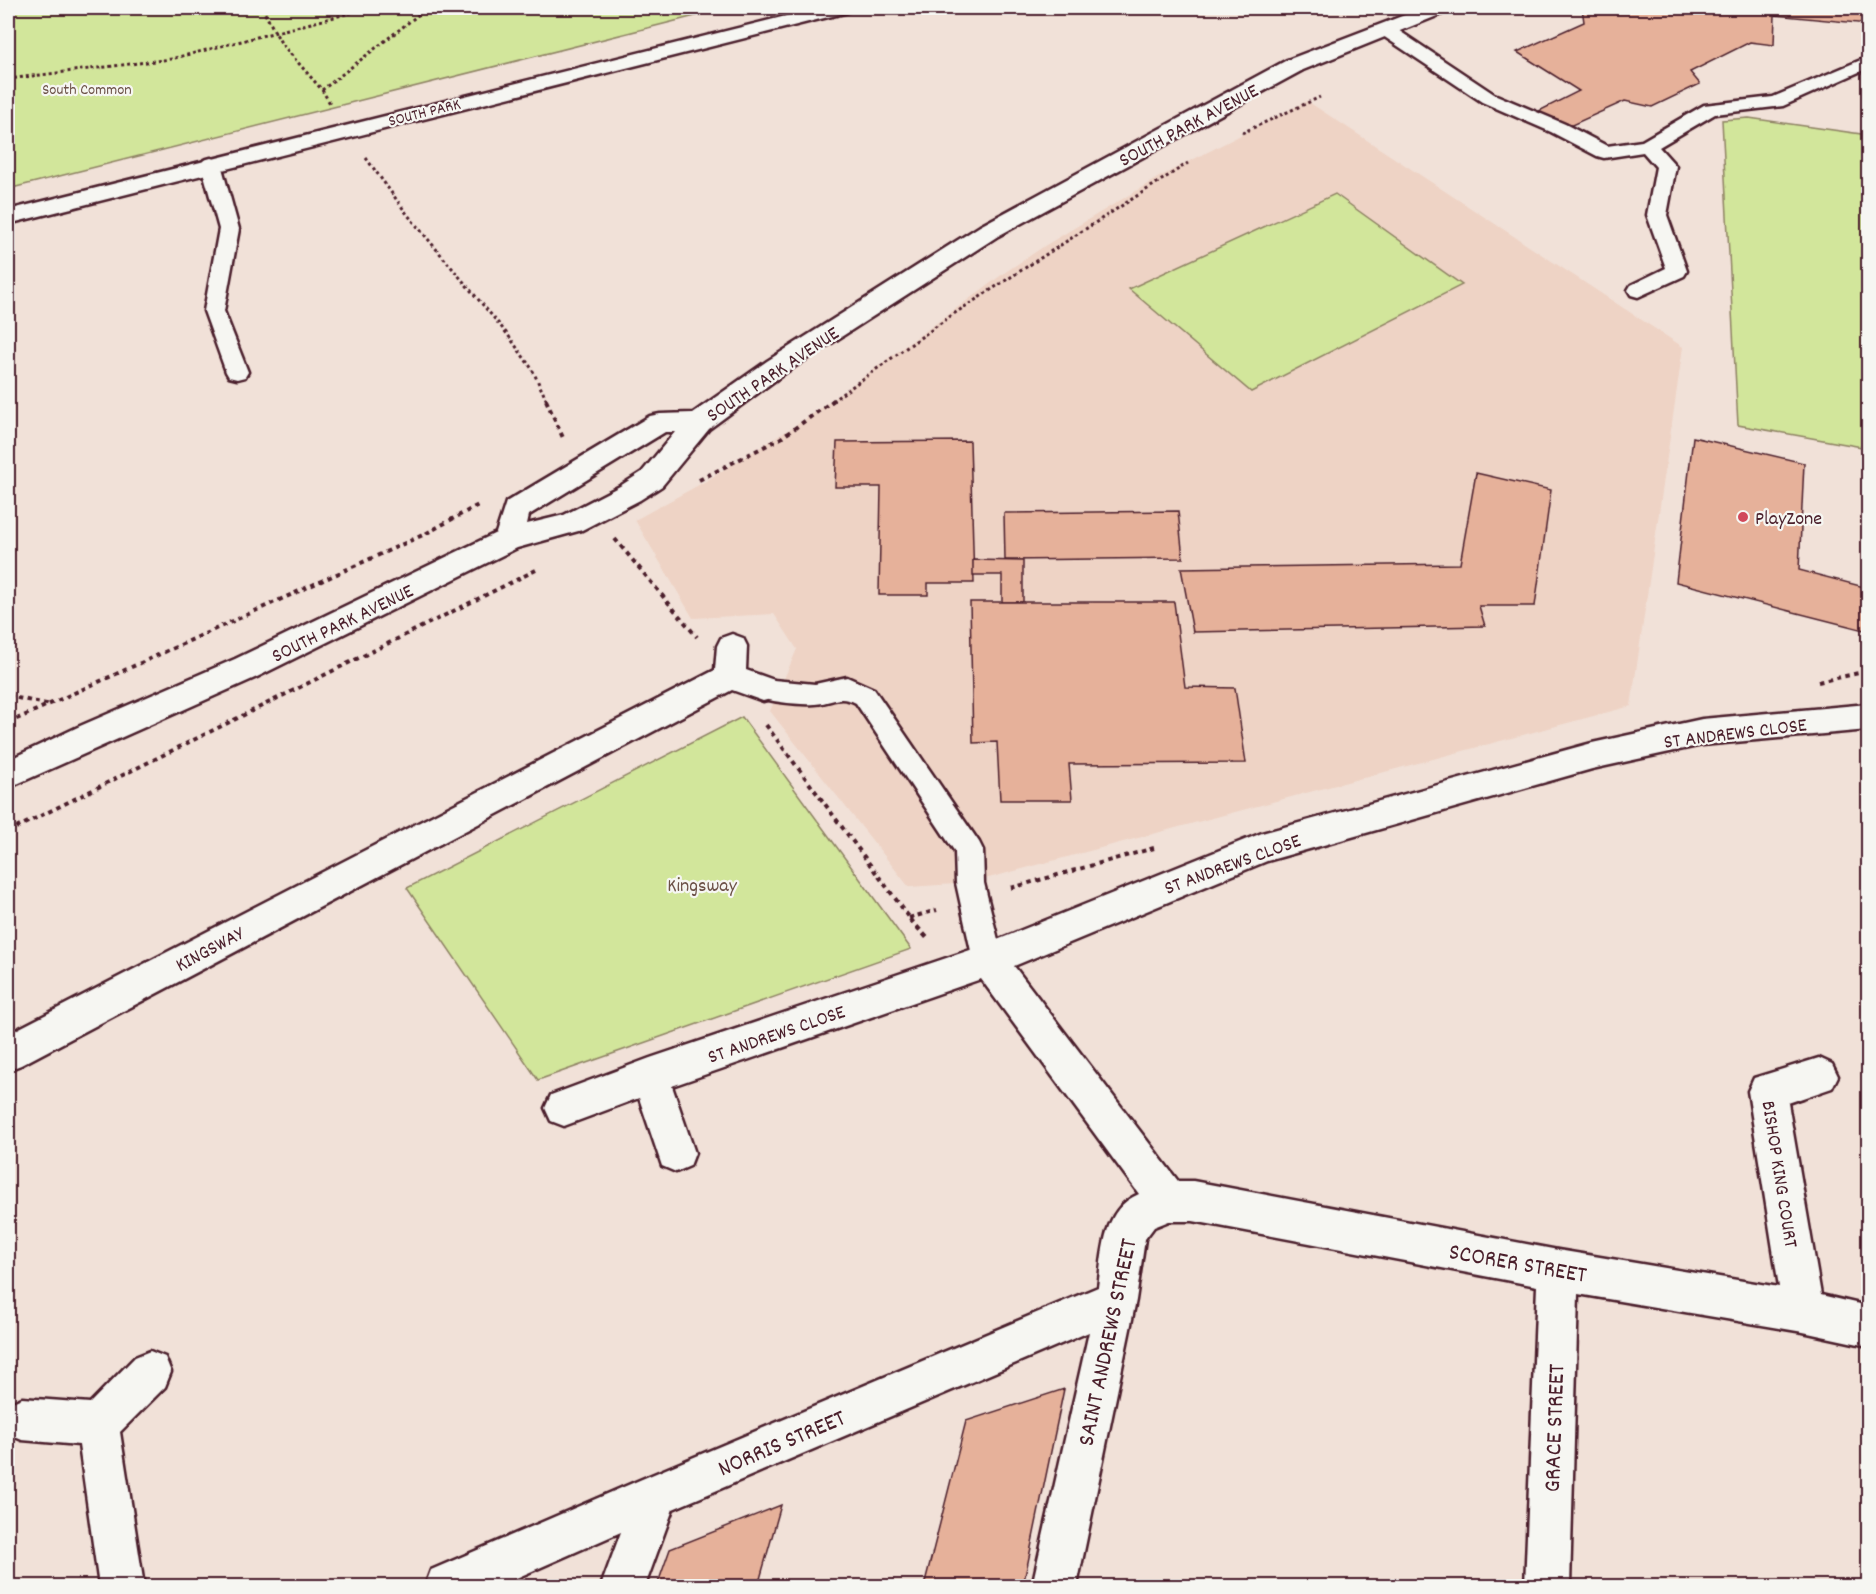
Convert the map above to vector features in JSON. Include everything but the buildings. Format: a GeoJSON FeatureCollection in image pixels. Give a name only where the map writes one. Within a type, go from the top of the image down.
{"type":"FeatureCollection","features":[{"type":"Feature","properties":{"kind":"street","name":"SOUTH PARK"},"geometry":{"type":"LineString","coordinates":[[8,216],[842,8]]}},
{"type":"Feature","properties":{"kind":"street","name":"SOUTH PARK AVENUE"},"geometry":{"type":"LineString","coordinates":[[8,775],[91,735],[246,668],[509,539],[572,523],[652,479],[699,422],[776,368],[989,231],[1295,65],[1440,8]]}},
{"type":"Feature","properties":{"kind":"street"},"geometry":{"type":"LineString","coordinates":[[509,539],[516,509],[557,483],[660,423],[699,422]]}},
{"type":"Feature","properties":{"kind":"street","name":"KINGSWAY"},"geometry":{"type":"LineString","coordinates":[[8,1053],[731,661],[763,689]]}},
{"type":"Feature","properties":{"kind":"street","name":"ST ANDREWS CLOSE"},"geometry":{"type":"LineString","coordinates":[[564,1108],[650,1076],[988,960],[1262,848],[1592,756],[1702,732],[1869,717]]}},
{"type":"Feature","properties":{"kind":"street"},"geometry":{"type":"LineString","coordinates":[[988,960],[1168,1201]]}},
{"type":"Feature","properties":{"kind":"street"},"geometry":{"type":"LineString","coordinates":[[650,1076],[676,1153]]}},
{"type":"Feature","properties":{"kind":"street","name":"BISHOP KING COURT"},"geometry":{"type":"LineString","coordinates":[[1803,1312],[1767,1091],[1819,1076]]}},
{"type":"Feature","properties":{"kind":"street","name":"SCORER STREET"},"geometry":{"type":"LineString","coordinates":[[1168,1201],[1194,1201],[1869,1326]]}},
{"type":"Feature","properties":{"kind":"street","name":"SAINT ANDREWS STREET"},"geometry":{"type":"LineString","coordinates":[[1055,1587],[1116,1300],[1126,1232],[1140,1213],[1168,1201]]}},
{"type":"Feature","properties":{"kind":"street","name":"GRACE STREET"},"geometry":{"type":"LineString","coordinates":[[1548,1587],[1558,1270]]}},
{"type":"Feature","properties":{"kind":"street","name":"NORRIS STREET"},"geometry":{"type":"LineString","coordinates":[[447,1587],[657,1494],[1116,1300]]}},
{"type":"Feature","properties":{"kind":"street"},"geometry":{"type":"LineString","coordinates":[[98,1425],[150,1372]]}},
{"type":"Feature","properties":{"kind":"street"},"geometry":{"type":"LineString","coordinates":[[22,1419],[98,1425]]}},
{"type":"Feature","properties":{"kind":"street"},"geometry":{"type":"LineString","coordinates":[[98,1425],[121,1587]]}},
{"type":"Feature","properties":{"kind":"street"},"geometry":{"type":"LineString","coordinates":[[624,1587],[657,1494]]}},
{"type":"Feature","properties":{"kind":"lane"},"geometry":{"type":"LineString","coordinates":[[1386,30],[1488,98],[1558,129],[1604,153],[1647,146],[1710,109],[1777,102],[1869,62]]}},
{"type":"Feature","properties":{"kind":"lane"},"geometry":{"type":"LineString","coordinates":[[1638,290],[1677,271],[1657,215],[1666,166],[1647,146]]}},
{"type":"Feature","properties":{"kind":"lane"},"geometry":{"type":"LineString","coordinates":[[211,164],[229,229],[214,311],[237,372]]}},
{"type":"Feature","properties":{"kind":"lane"},"geometry":{"type":"LineString","coordinates":[[763,689],[816,694],[847,687],[865,696],[969,850],[970,883],[988,960]]}},
{"type":"Feature","properties":{"kind":"path"},"geometry":{"type":"LineString","coordinates":[[262,8],[281,43],[322,90],[333,109]]}},
{"type":"Feature","properties":{"kind":"path"},"geometry":{"type":"LineString","coordinates":[[8,79],[171,59],[370,8]]}},
{"type":"Feature","properties":{"kind":"path"},"geometry":{"type":"LineString","coordinates":[[322,90],[427,8]]}},
{"type":"Feature","properties":{"kind":"path"},"geometry":{"type":"LineString","coordinates":[[1237,136],[1320,97]]}},
{"type":"Feature","properties":{"kind":"path"},"geometry":{"type":"LineString","coordinates":[[360,150],[407,214],[508,335],[532,369],[566,444]]}},
{"type":"Feature","properties":{"kind":"path"},"geometry":{"type":"LineString","coordinates":[[699,480],[781,438],[952,315],[1197,158]]}},
{"type":"Feature","properties":{"kind":"path"},"geometry":{"type":"LineString","coordinates":[[8,723],[425,534],[482,503]]}},
{"type":"Feature","properties":{"kind":"path"},"geometry":{"type":"LineString","coordinates":[[8,832],[546,565]]}},
{"type":"Feature","properties":{"kind":"path"},"geometry":{"type":"LineString","coordinates":[[8,696],[51,705]]}},
{"type":"Feature","properties":{"kind":"shaded area"},"geometry":{"type":"Polygon","coordinates":[[[1307,101],[1683,347],[1631,706],[970,883],[909,887],[770,711],[797,649],[774,614],[693,618],[635,520],[706,481],[806,419],[1007,271],[1046,245],[1159,177],[1307,101]]]}},
{"type":"Feature","properties":{"kind":"green space","name":"South Common"},"geometry":{"type":"Polygon","coordinates":[[[8,8],[727,8],[8,189],[8,8]]]}},
{"type":"Feature","properties":{"kind":"green space"},"geometry":{"type":"Polygon","coordinates":[[[1749,118],[1868,135],[1868,448],[1738,425],[1722,120],[1749,118]]]}},
{"type":"Feature","properties":{"kind":"green space"},"geometry":{"type":"Polygon","coordinates":[[[1335,194],[1462,285],[1251,392],[1129,289],[1335,194]]]}},
{"type":"Feature","properties":{"kind":"green space","name":"Kingsway"},"geometry":{"type":"Polygon","coordinates":[[[742,717],[911,949],[538,1080],[407,888],[742,717]]]}},
{"type":"Feature","properties":{"kind":"place","name":"PlayZone"},"geometry":{"type":"Point","coordinates":[1743,517]}}]}
